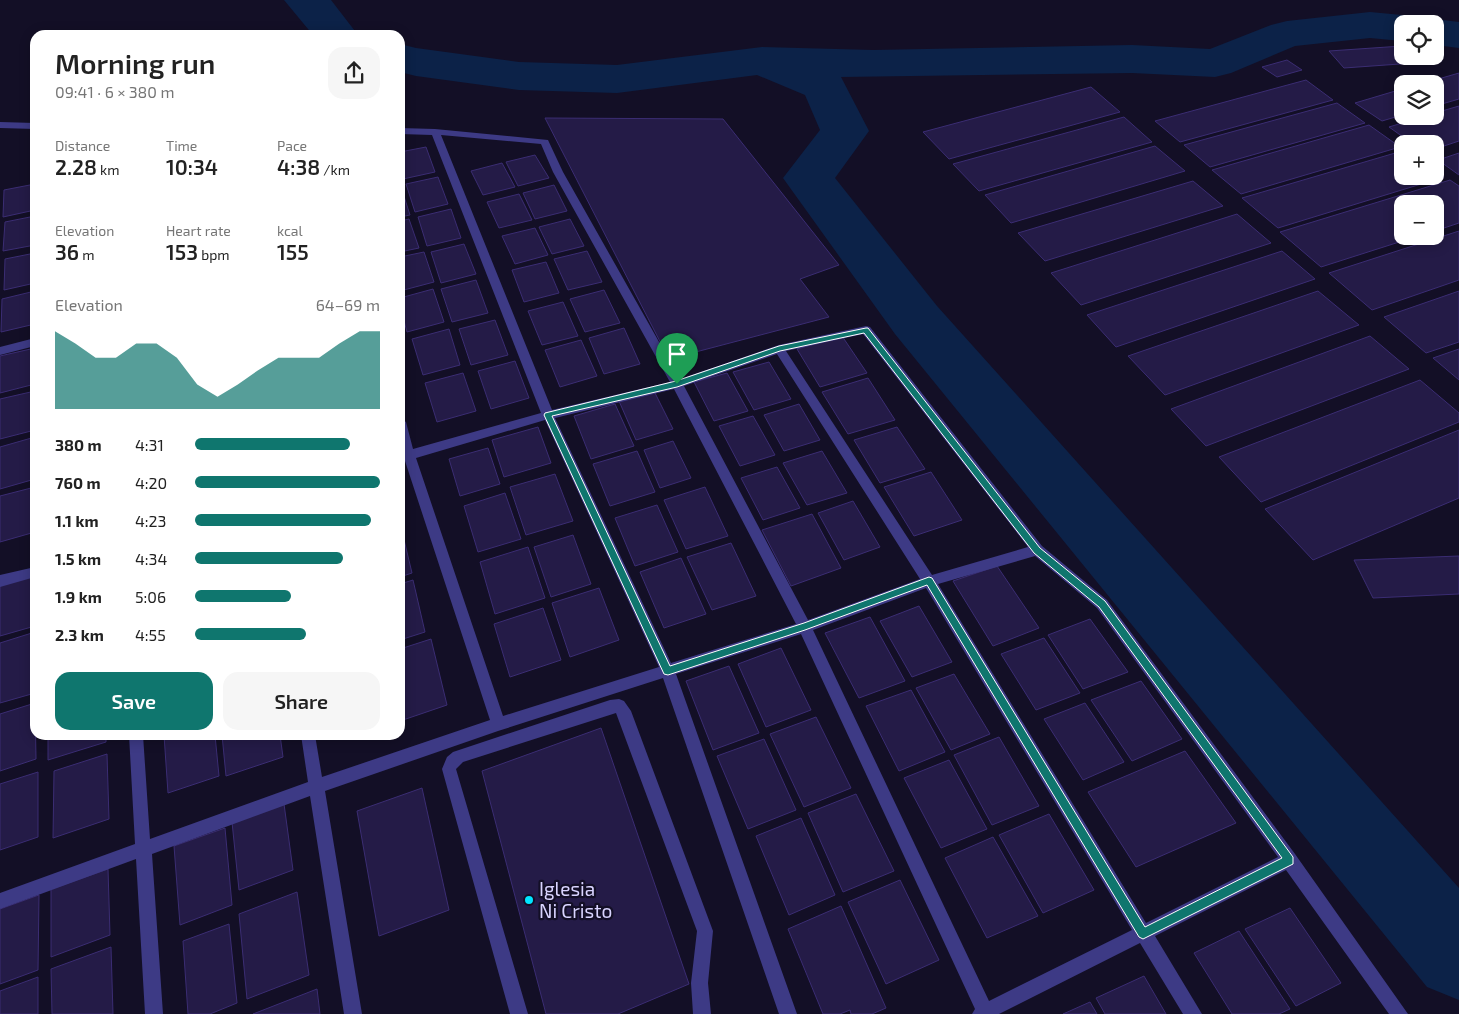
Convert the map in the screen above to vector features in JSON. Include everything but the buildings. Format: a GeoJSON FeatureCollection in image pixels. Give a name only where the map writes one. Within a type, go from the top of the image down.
{"type":"FeatureCollection","features":[{"type":"Feature","properties":{"kind":"street"},"geometry":{"type":"LineString","coordinates":[[0,125],[30,126]]}},
{"type":"Feature","properties":{"kind":"street"},"geometry":{"type":"LineString","coordinates":[[405,131],[544,142],[558,172],[677,384],[805,627],[984,1014],[1289,860]]}},
{"type":"Feature","properties":{"kind":"street"},"geometry":{"type":"LineString","coordinates":[[435,132],[548,415],[668,671],[788,1014]]}},
{"type":"Feature","properties":{"kind":"street"},"geometry":{"type":"LineString","coordinates":[[405,456],[548,415],[677,384],[779,349],[866,330],[1037,550],[1102,604],[1399,1014]]}},
{"type":"Feature","properties":{"kind":"street"},"geometry":{"type":"LineString","coordinates":[[0,351],[30,343]]}},
{"type":"Feature","properties":{"kind":"street"},"geometry":{"type":"LineString","coordinates":[[779,349],[929,580],[1193,1014]]}},
{"type":"Feature","properties":{"kind":"street"},"geometry":{"type":"LineString","coordinates":[[405,459],[498,724]]}},
{"type":"Feature","properties":{"kind":"street"},"geometry":{"type":"LineString","coordinates":[[0,901],[317,786],[498,724],[805,627],[929,580],[1037,550]]}},
{"type":"Feature","properties":{"kind":"street"},"geometry":{"type":"LineString","coordinates":[[0,581],[30,573]]}},
{"type":"Feature","properties":{"kind":"street"},"geometry":{"type":"LineString","coordinates":[[519,1014],[449,769],[452,762],[458,757],[610,706],[619,706],[624,711],[706,931],[698,1000],[702,1014]]}},
{"type":"Feature","properties":{"kind":"street"},"geometry":{"type":"LineString","coordinates":[[136,740],[154,1014]]}},
{"type":"Feature","properties":{"kind":"street"},"geometry":{"type":"LineString","coordinates":[[309,740],[353,1014]]}},
{"type":"Feature","properties":{"kind":"waterway"},"geometry":{"type":"LineString","coordinates":[[305,0],[310,2],[332,30]]}},
{"type":"Feature","properties":{"kind":"waterway"},"geometry":{"type":"LineString","coordinates":[[762,61],[873,64],[1132,59],[1215,63],[1287,34],[1370,25],[1394,27]]}},
{"type":"Feature","properties":{"kind":"waterway"},"geometry":{"type":"LineString","coordinates":[[1444,33],[1459,35]]}},
{"type":"Feature","properties":{"kind":"waterway"},"geometry":{"type":"LineString","coordinates":[[405,59],[519,76],[617,79],[762,61]]}},
{"type":"Feature","properties":{"kind":"waterway"},"geometry":{"type":"LineString","coordinates":[[762,61],[824,86],[845,131],[809,178],[916,320],[1459,955]]}},
{"type":"Feature","properties":{"kind":"place","name":"Iglesia Ni Cristo"},"geometry":{"type":"Point","coordinates":[529,900]}},
{"type":"Feature","properties":{"kind":"route"},"geometry":{"type":"LineString","coordinates":[[866,330],[1037,550],[1102,604],[1289,860],[1143,934],[929,580],[805,627],[668,671],[548,415],[677,384],[779,349],[866,330]]}}]}
